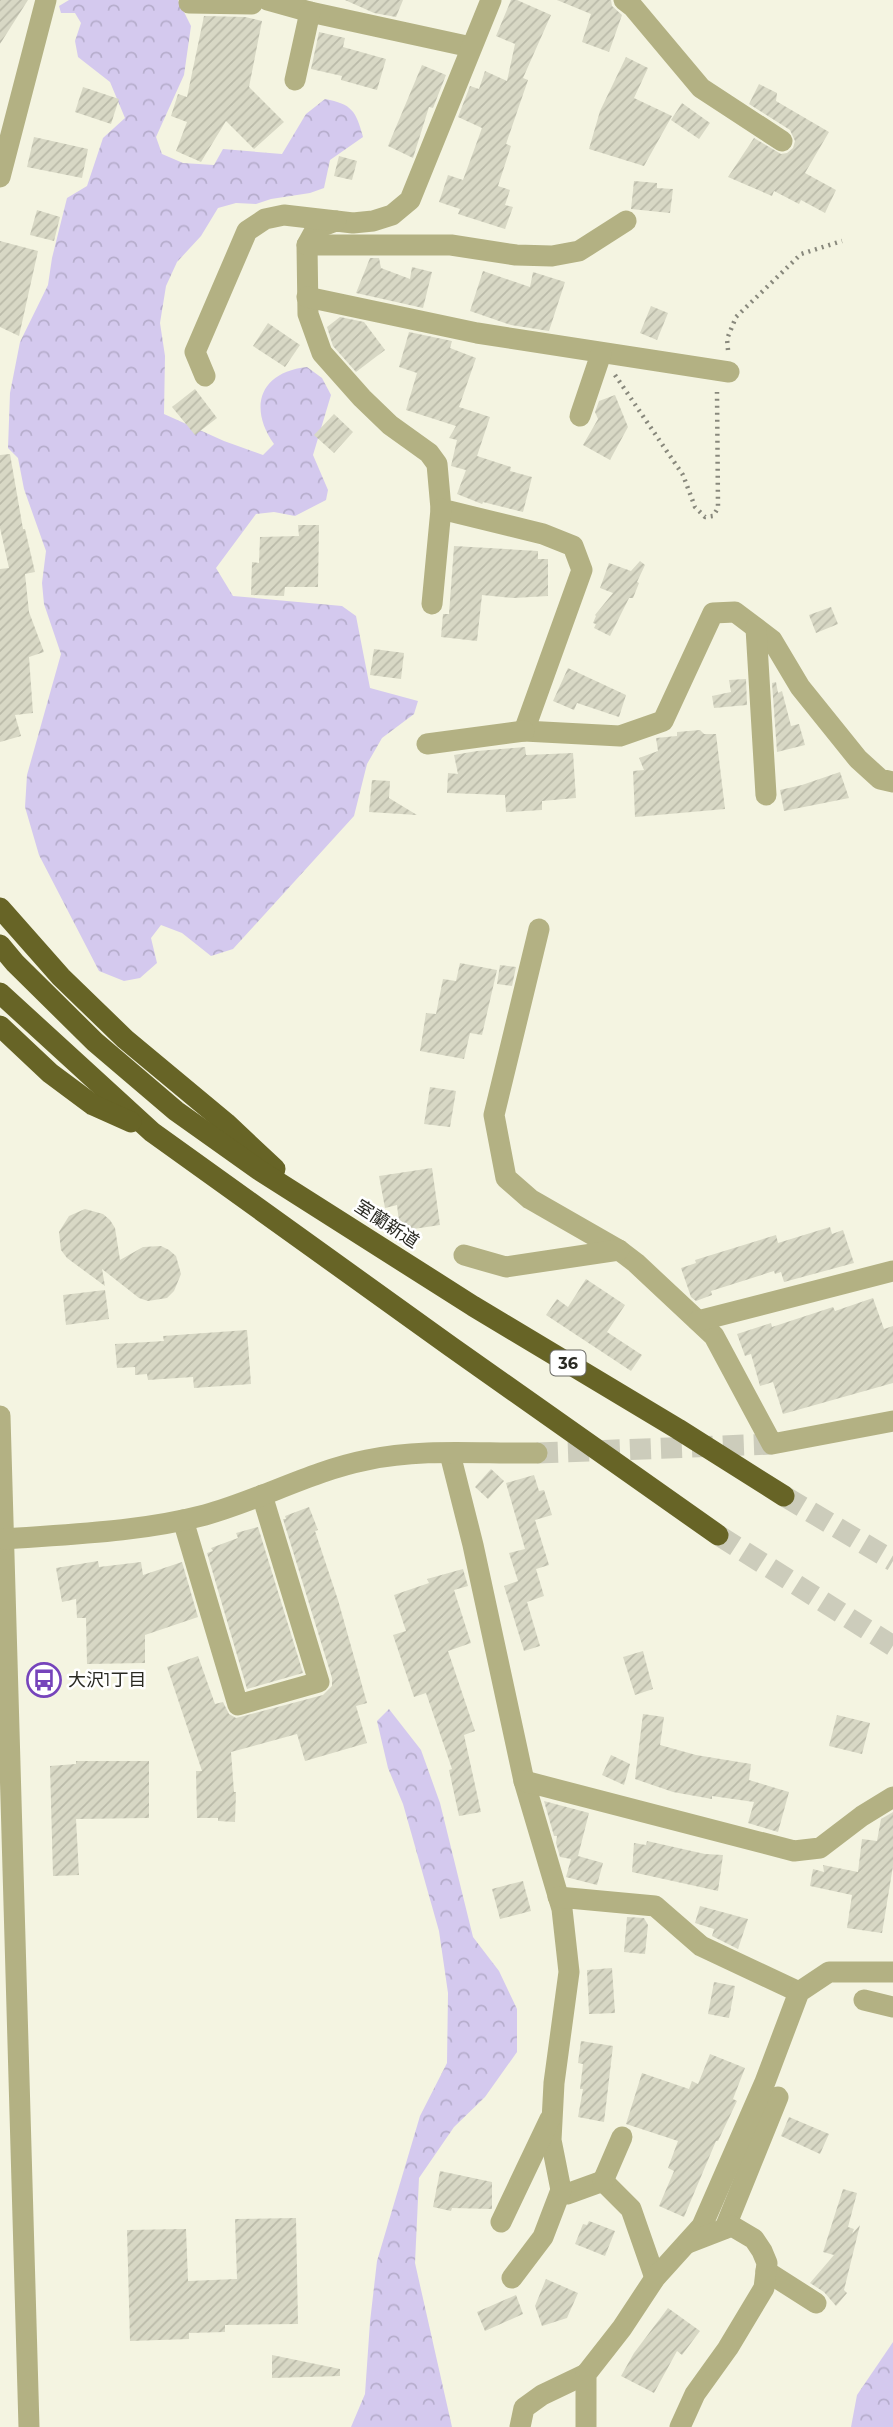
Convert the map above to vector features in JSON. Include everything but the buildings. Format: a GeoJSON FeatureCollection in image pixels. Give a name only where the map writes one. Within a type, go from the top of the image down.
{"type":"FeatureCollection","features":[{"type":"Feature","properties":{"kind":"highway"},"geometry":{"type":"LineString","coordinates":[[0,908],[61,977],[125,1039],[226,1122],[311,1203]]}},
{"type":"Feature","properties":{"kind":"highway","name":"室蘭新道"},"geometry":{"type":"LineString","coordinates":[[0,945],[95,1042],[176,1111],[259,1170],[473,1306],[678,1429],[783,1496]]}},
{"type":"Feature","properties":{"kind":"highway"},"geometry":{"type":"LineString","coordinates":[[0,993],[152,1132],[718,1535]]}},
{"type":"Feature","properties":{"kind":"highway"},"geometry":{"type":"LineString","coordinates":[[0,1026],[50,1073],[93,1105],[152,1132]]}},
{"type":"Feature","properties":{"kind":"street"},"geometry":{"type":"LineString","coordinates":[[0,177],[46,0]]}},
{"type":"Feature","properties":{"kind":"street"},"geometry":{"type":"LineString","coordinates":[[189,3],[252,4],[253,0]]}},
{"type":"Feature","properties":{"kind":"street"},"geometry":{"type":"LineString","coordinates":[[267,0],[471,47]]}},
{"type":"Feature","properties":{"kind":"street"},"geometry":{"type":"LineString","coordinates":[[205,376],[195,352],[247,231],[265,219],[284,215],[353,223],[373,220],[392,215],[410,200],[491,0]]}},
{"type":"Feature","properties":{"kind":"street"},"geometry":{"type":"LineString","coordinates":[[624,0],[633,7],[701,89],[782,141]]}},
{"type":"Feature","properties":{"kind":"street"},"geometry":{"type":"LineString","coordinates":[[295,80],[310,12]]}},
{"type":"Feature","properties":{"kind":"street"},"geometry":{"type":"LineString","coordinates":[[336,221],[320,227],[307,245],[308,314],[322,353],[380,416],[429,453],[437,464],[441,509],[432,604]]}},
{"type":"Feature","properties":{"kind":"street"},"geometry":{"type":"LineString","coordinates":[[307,245],[451,246],[516,255],[552,256],[579,251],[626,221]]}},
{"type":"Feature","properties":{"kind":"street"},"geometry":{"type":"LineString","coordinates":[[307,298],[477,333],[723,371]]}},
{"type":"Feature","properties":{"kind":"street"},"geometry":{"type":"LineString","coordinates":[[580,416],[601,354]]}},
{"type":"Feature","properties":{"kind":"street"},"geometry":{"type":"LineString","coordinates":[[441,509],[543,534],[573,546],[582,570],[524,731]]}},
{"type":"Feature","properties":{"kind":"street"},"geometry":{"type":"LineString","coordinates":[[427,744],[524,731],[620,736],[663,720],[713,613],[735,612],[772,640],[800,687],[858,759],[880,779],[893,782]]}},
{"type":"Feature","properties":{"kind":"street"},"geometry":{"type":"LineString","coordinates":[[755,628],[766,795]]}},
{"type":"Feature","properties":{"kind":"street"},"geometry":{"type":"LineString","coordinates":[[539,929],[495,1115],[506,1178],[530,1199],[619,1250],[714,1336],[772,1444],[893,1421]]}},
{"type":"Feature","properties":{"kind":"street"},"geometry":{"type":"LineString","coordinates":[[464,1255],[506,1267],[619,1250]]}},
{"type":"Feature","properties":{"kind":"street"},"geometry":{"type":"LineString","coordinates":[[698,1321],[893,1271]]}},
{"type":"Feature","properties":{"kind":"street"},"geometry":{"type":"LineString","coordinates":[[0,1416],[29,2427]]}},
{"type":"Feature","properties":{"kind":"street"},"geometry":{"type":"LineString","coordinates":[[3,1550],[206,1515],[366,1460],[413,1454],[537,1453]]}},
{"type":"Feature","properties":{"kind":"street"},"geometry":{"type":"LineString","coordinates":[[450,1454],[473,1545],[524,1781],[562,1909],[569,1972],[554,2083],[551,2140],[561,2190],[543,2237],[512,2278]]}},
{"type":"Feature","properties":{"kind":"street"},"geometry":{"type":"LineString","coordinates":[[183,1520],[238,1705],[319,1682],[261,1495]]}},
{"type":"Feature","properties":{"kind":"street"},"geometry":{"type":"LineString","coordinates":[[524,1781],[794,1851],[820,1847],[893,1797]]}},
{"type":"Feature","properties":{"kind":"street"},"geometry":{"type":"LineString","coordinates":[[558,1897],[655,1906],[701,1946],[799,1992]]}},
{"type":"Feature","properties":{"kind":"street"},"geometry":{"type":"LineString","coordinates":[[520,2427],[524,2408],[542,2395],[586,2374],[622,2328],[655,2278],[702,2226],[765,2082],[799,1992],[828,1972],[893,1972]]}},
{"type":"Feature","properties":{"kind":"street"},"geometry":{"type":"LineString","coordinates":[[864,2000],[893,2007]]}},
{"type":"Feature","properties":{"kind":"street"},"geometry":{"type":"LineString","coordinates":[[725,2228],[778,2097]]}},
{"type":"Feature","properties":{"kind":"street"},"geometry":{"type":"LineString","coordinates":[[501,2222],[552,2113]]}},
{"type":"Feature","properties":{"kind":"street"},"geometry":{"type":"LineString","coordinates":[[561,2190],[567,2194],[603,2180],[622,2137]]}},
{"type":"Feature","properties":{"kind":"street"},"geometry":{"type":"LineString","coordinates":[[603,2180],[631,2209],[655,2278]]}},
{"type":"Feature","properties":{"kind":"street"},"geometry":{"type":"LineString","coordinates":[[680,2427],[695,2394],[728,2348],[764,2288],[767,2263],[754,2239],[732,2226],[685,2245]]}},
{"type":"Feature","properties":{"kind":"street"},"geometry":{"type":"LineString","coordinates":[[766,2271],[816,2303]]}},
{"type":"Feature","properties":{"kind":"street"},"geometry":{"type":"LineString","coordinates":[[586,2374],[586,2427]]}},
{"type":"Feature","properties":{"kind":"path"},"geometry":{"type":"LineString","coordinates":[[601,354],[682,475],[695,507],[705,517],[713,516],[718,508],[723,371],[727,339],[736,317],[801,254],[842,241]]}},
{"type":"Feature","properties":{"kind":"green space"},"geometry":{"type":"Polygon","coordinates":[[[69,0],[178,0],[191,26],[184,75],[156,137],[162,154],[183,163],[214,165],[223,149],[282,154],[306,114],[325,99],[347,106],[358,121],[363,137],[330,160],[324,188],[256,204],[236,203],[218,208],[201,236],[177,262],[166,286],[160,323],[165,356],[164,414],[263,455],[274,444],[266,430],[261,405],[269,384],[291,370],[307,367],[322,378],[331,395],[313,455],[328,490],[326,500],[295,516],[274,512],[256,514],[216,568],[233,596],[342,606],[356,616],[370,688],[418,701],[414,714],[382,738],[367,764],[354,816],[233,949],[211,956],[182,933],[161,925],[151,938],[157,963],[140,978],[124,981],[99,971],[39,855],[25,807],[27,775],[61,654],[44,604],[42,583],[46,551],[24,489],[18,458],[8,448],[10,393],[20,342],[48,285],[67,198],[87,186],[103,138],[125,118],[110,82],[78,57],[75,41],[81,23],[75,13],[61,13],[59,6],[69,0]]]}},
{"type":"Feature","properties":{"kind":"green space"},"geometry":{"type":"Polygon","coordinates":[[[389,1709],[421,1750],[440,1803],[473,1937],[499,1971],[517,2009],[517,2052],[485,2097],[454,2127],[419,2178],[415,2263],[452,2427],[351,2427],[365,2394],[377,2261],[420,2116],[447,2063],[448,1993],[439,1931],[403,1804],[388,1768],[377,1721],[389,1709]]]}},
{"type":"Feature","properties":{"kind":"green space"},"geometry":{"type":"Polygon","coordinates":[[[893,2342],[893,2427],[851,2427],[857,2395],[893,2342]]]}},
{"type":"Feature","properties":{"kind":"tunnel"},"geometry":{"type":"LineString","coordinates":[[537,1453],[772,1444]]}},
{"type":"Feature","properties":{"kind":"tunnel"},"geometry":{"type":"LineString","coordinates":[[784,1496],[893,1561]]}},
{"type":"Feature","properties":{"kind":"tunnel"},"geometry":{"type":"LineString","coordinates":[[718,1535],[893,1646]]}},
{"type":"Feature","properties":{"kind":"place","name":"大沢1丁目"},"geometry":{"type":"Point","coordinates":[44,1680]}}]}
